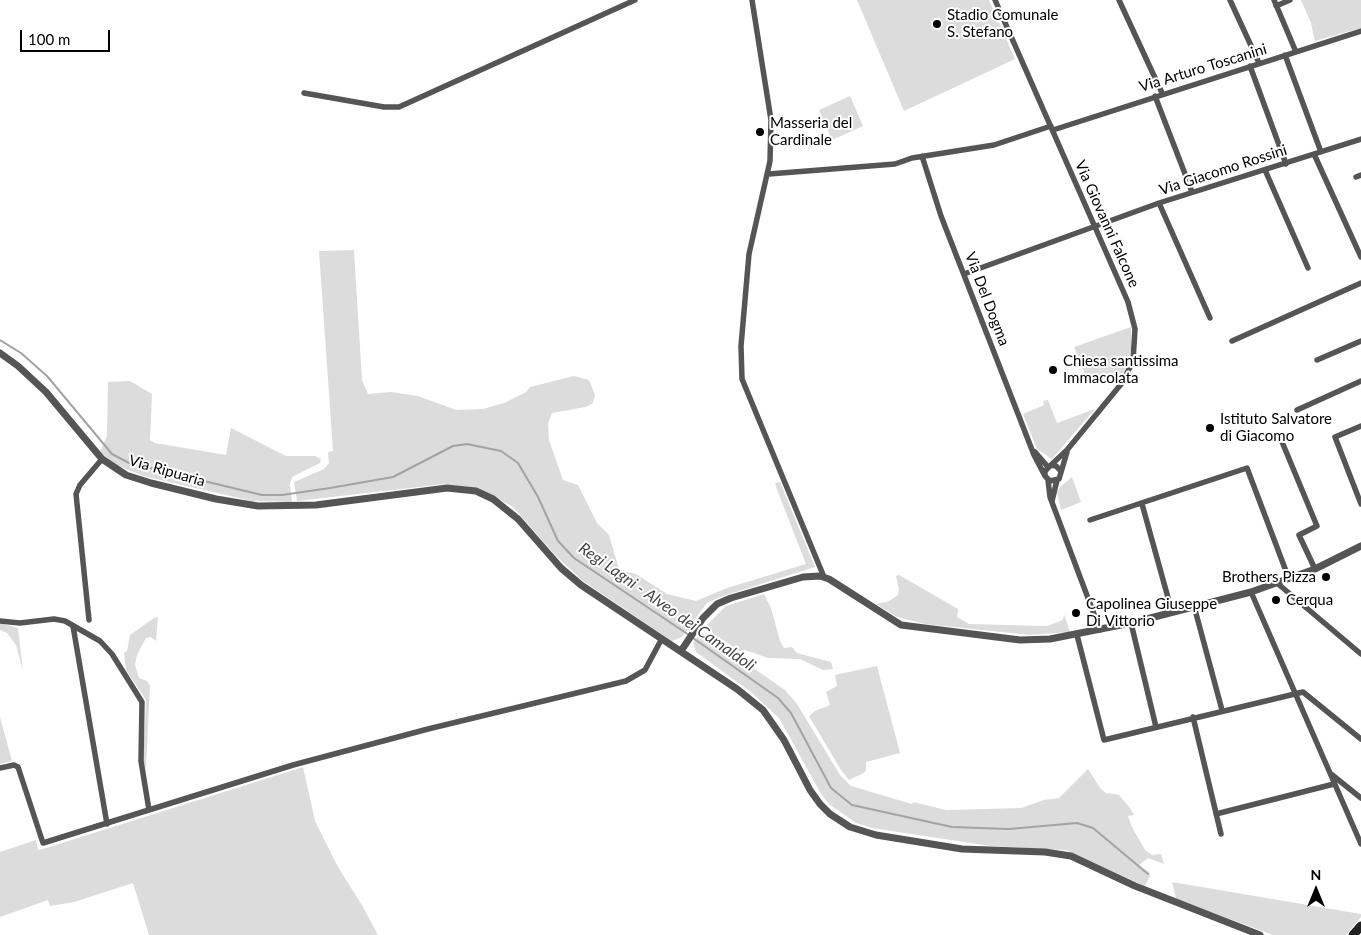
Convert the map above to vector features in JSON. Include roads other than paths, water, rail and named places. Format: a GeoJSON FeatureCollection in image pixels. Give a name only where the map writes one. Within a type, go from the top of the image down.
{"type":"FeatureCollection","features":[{"type":"Feature","properties":{"kind":"main road"},"geometry":{"type":"LineString","coordinates":[[1354,935],[1361,926]]}},
{"type":"Feature","properties":{"kind":"street"},"geometry":{"type":"LineString","coordinates":[[304,93],[384,107],[400,107],[635,0]]}},
{"type":"Feature","properties":{"kind":"street"},"geometry":{"type":"LineString","coordinates":[[752,0],[770,120],[769,174],[749,254],[742,346],[742,379],[824,577]]}},
{"type":"Feature","properties":{"kind":"street","name":"Via Giovanni Falcone"},"geometry":{"type":"LineString","coordinates":[[995,0],[1133,318],[1135,349],[1133,361],[1122,383],[1068,450],[1050,466]]}},
{"type":"Feature","properties":{"kind":"street"},"geometry":{"type":"LineString","coordinates":[[1119,0],[1162,93]]}},
{"type":"Feature","properties":{"kind":"street"},"geometry":{"type":"LineString","coordinates":[[1230,0],[1259,64]]}},
{"type":"Feature","properties":{"kind":"street"},"geometry":{"type":"LineString","coordinates":[[1290,0],[1275,3],[1296,52]]}},
{"type":"Feature","properties":{"kind":"street","name":"Via Arturo Toscanini"},"geometry":{"type":"LineString","coordinates":[[769,174],[880,166],[922,156],[994,145],[1259,64],[1361,30]]}},
{"type":"Feature","properties":{"kind":"street"},"geometry":{"type":"LineString","coordinates":[[1285,55],[1321,152]]}},
{"type":"Feature","properties":{"kind":"street"},"geometry":{"type":"LineString","coordinates":[[1250,66],[1286,164]]}},
{"type":"Feature","properties":{"kind":"street"},"geometry":{"type":"LineString","coordinates":[[1155,96],[1192,192]]}},
{"type":"Feature","properties":{"kind":"street","name":"Via Giacomo Rossini"},"geometry":{"type":"LineString","coordinates":[[964,274],[1192,192],[1361,139]]}},
{"type":"Feature","properties":{"kind":"street"},"geometry":{"type":"LineString","coordinates":[[1314,154],[1360,254]]}},
{"type":"Feature","properties":{"kind":"street","name":"Via Del Dogma"},"geometry":{"type":"LineString","coordinates":[[922,156],[941,216],[1038,466],[1047,478]]}},
{"type":"Feature","properties":{"kind":"street"},"geometry":{"type":"LineString","coordinates":[[1265,170],[1308,268]]}},
{"type":"Feature","properties":{"kind":"street"},"geometry":{"type":"LineString","coordinates":[[1160,203],[1210,318]]}},
{"type":"Feature","properties":{"kind":"street"},"geometry":{"type":"LineString","coordinates":[[1232,341],[1361,283]]}},
{"type":"Feature","properties":{"kind":"street"},"geometry":{"type":"LineString","coordinates":[[1317,360],[1361,341]]}},
{"type":"Feature","properties":{"kind":"street","name":"Via Ripuaria"},"geometry":{"type":"LineString","coordinates":[[0,353],[39,385],[102,459],[126,475],[151,483],[216,499],[258,506],[285,507],[316,505],[447,488],[476,491],[505,506],[561,568],[581,585],[661,640],[681,651],[763,710],[784,740],[820,804],[850,827],[876,835],[962,849],[1045,852],[1071,856],[1135,886],[1260,935]]}},
{"type":"Feature","properties":{"kind":"street"},"geometry":{"type":"LineString","coordinates":[[1297,410],[1361,381]]}},
{"type":"Feature","properties":{"kind":"street"},"geometry":{"type":"LineString","coordinates":[[1361,426],[1335,437],[1361,504]]}},
{"type":"Feature","properties":{"kind":"street"},"geometry":{"type":"LineString","coordinates":[[1280,438],[1317,526],[1299,535],[1315,569]]}},
{"type":"Feature","properties":{"kind":"street"},"geometry":{"type":"LineString","coordinates":[[1032,448],[1050,466],[1056,466],[1060,470]]}},
{"type":"Feature","properties":{"kind":"street","name":"Via Giovanni Falcone"},"geometry":{"type":"LineString","coordinates":[[1052,501],[1057,480],[1061,474],[1060,470],[1068,450]]}},
{"type":"Feature","properties":{"kind":"street"},"geometry":{"type":"LineString","coordinates":[[89,620],[76,494],[80,485],[102,459]]}},
{"type":"Feature","properties":{"kind":"street"},"geometry":{"type":"LineString","coordinates":[[1050,466],[1047,478],[1048,490],[1100,630]]}},
{"type":"Feature","properties":{"kind":"street"},"geometry":{"type":"LineString","coordinates":[[1090,520],[1247,468],[1289,579]]}},
{"type":"Feature","properties":{"kind":"street"},"geometry":{"type":"LineString","coordinates":[[1047,478],[1057,480]]}},
{"type":"Feature","properties":{"kind":"street"},"geometry":{"type":"LineString","coordinates":[[1142,504],[1172,612]]}},
{"type":"Feature","properties":{"kind":"street"},"geometry":{"type":"LineString","coordinates":[[681,651],[710,610],[723,601],[802,577],[824,577],[835,582],[890,620],[910,627],[1020,640],[1077,635],[1251,592],[1315,569],[1361,546]]}},
{"type":"Feature","properties":{"kind":"street"},"geometry":{"type":"LineString","coordinates":[[1278,583],[1361,654]]}},
{"type":"Feature","properties":{"kind":"street"},"geometry":{"type":"LineString","coordinates":[[1251,592],[1361,844]]}},
{"type":"Feature","properties":{"kind":"street"},"geometry":{"type":"LineString","coordinates":[[1194,606],[1222,710]]}},
{"type":"Feature","properties":{"kind":"street"},"geometry":{"type":"LineString","coordinates":[[0,621],[20,623],[54,619],[73,626],[100,641],[112,654],[142,702],[141,761],[149,810]]}},
{"type":"Feature","properties":{"kind":"street"},"geometry":{"type":"LineString","coordinates":[[1130,623],[1156,727]]}},
{"type":"Feature","properties":{"kind":"street"},"geometry":{"type":"LineString","coordinates":[[73,626],[107,824]]}},
{"type":"Feature","properties":{"kind":"street"},"geometry":{"type":"LineString","coordinates":[[1077,635],[1104,740],[1294,693],[1306,694],[1361,739]]}},
{"type":"Feature","properties":{"kind":"street"},"geometry":{"type":"LineString","coordinates":[[0,768],[14,765],[18,767],[43,843],[257,776],[384,740],[626,681],[645,670],[661,640]]}},
{"type":"Feature","properties":{"kind":"street"},"geometry":{"type":"LineString","coordinates":[[1193,717],[1221,834]]}},
{"type":"Feature","properties":{"kind":"street"},"geometry":{"type":"LineString","coordinates":[[1329,772],[1361,798]]}},
{"type":"Feature","properties":{"kind":"street"},"geometry":{"type":"LineString","coordinates":[[1216,814],[1334,784]]}},
{"type":"Feature","properties":{"kind":"waterway","name":"Regi Lagni - Alveo dei Camaldoli"},"geometry":{"type":"LineString","coordinates":[[0,340],[21,353],[47,376],[112,454],[129,463],[262,495],[282,495],[393,477],[453,446],[467,444],[501,451],[518,463],[538,497],[558,541],[574,558],[689,635]]}},
{"type":"Feature","properties":{"kind":"waterway","name":"Regi Lagni - Alveo dei Camaldoli"},"geometry":{"type":"LineString","coordinates":[[693,638],[778,698],[791,713],[831,788],[852,805],[952,827],[1009,829],[1077,823],[1093,828],[1148,874]]}},
{"type":"Feature","properties":{"kind":"place","name":"Stadio Comunale S. Stefano"},"geometry":{"type":"Point","coordinates":[937,24]}},
{"type":"Feature","properties":{"kind":"place","name":"Masseria del Cardinale"},"geometry":{"type":"Point","coordinates":[760,132]}},
{"type":"Feature","properties":{"kind":"place","name":"Chiesa santissima Immacolata"},"geometry":{"type":"Point","coordinates":[1053,370]}},
{"type":"Feature","properties":{"kind":"place","name":"Istituto Salvatore di Giacomo"},"geometry":{"type":"Point","coordinates":[1210,428]}},
{"type":"Feature","properties":{"kind":"place","name":"Brothers Pizza"},"geometry":{"type":"Point","coordinates":[1326,577]}},
{"type":"Feature","properties":{"kind":"place","name":"Cerqua"},"geometry":{"type":"Point","coordinates":[1276,600]}},
{"type":"Feature","properties":{"kind":"place","name":"Capolinea Giuseppe Di Vittorio"},"geometry":{"type":"Point","coordinates":[1076,613]}}]}
